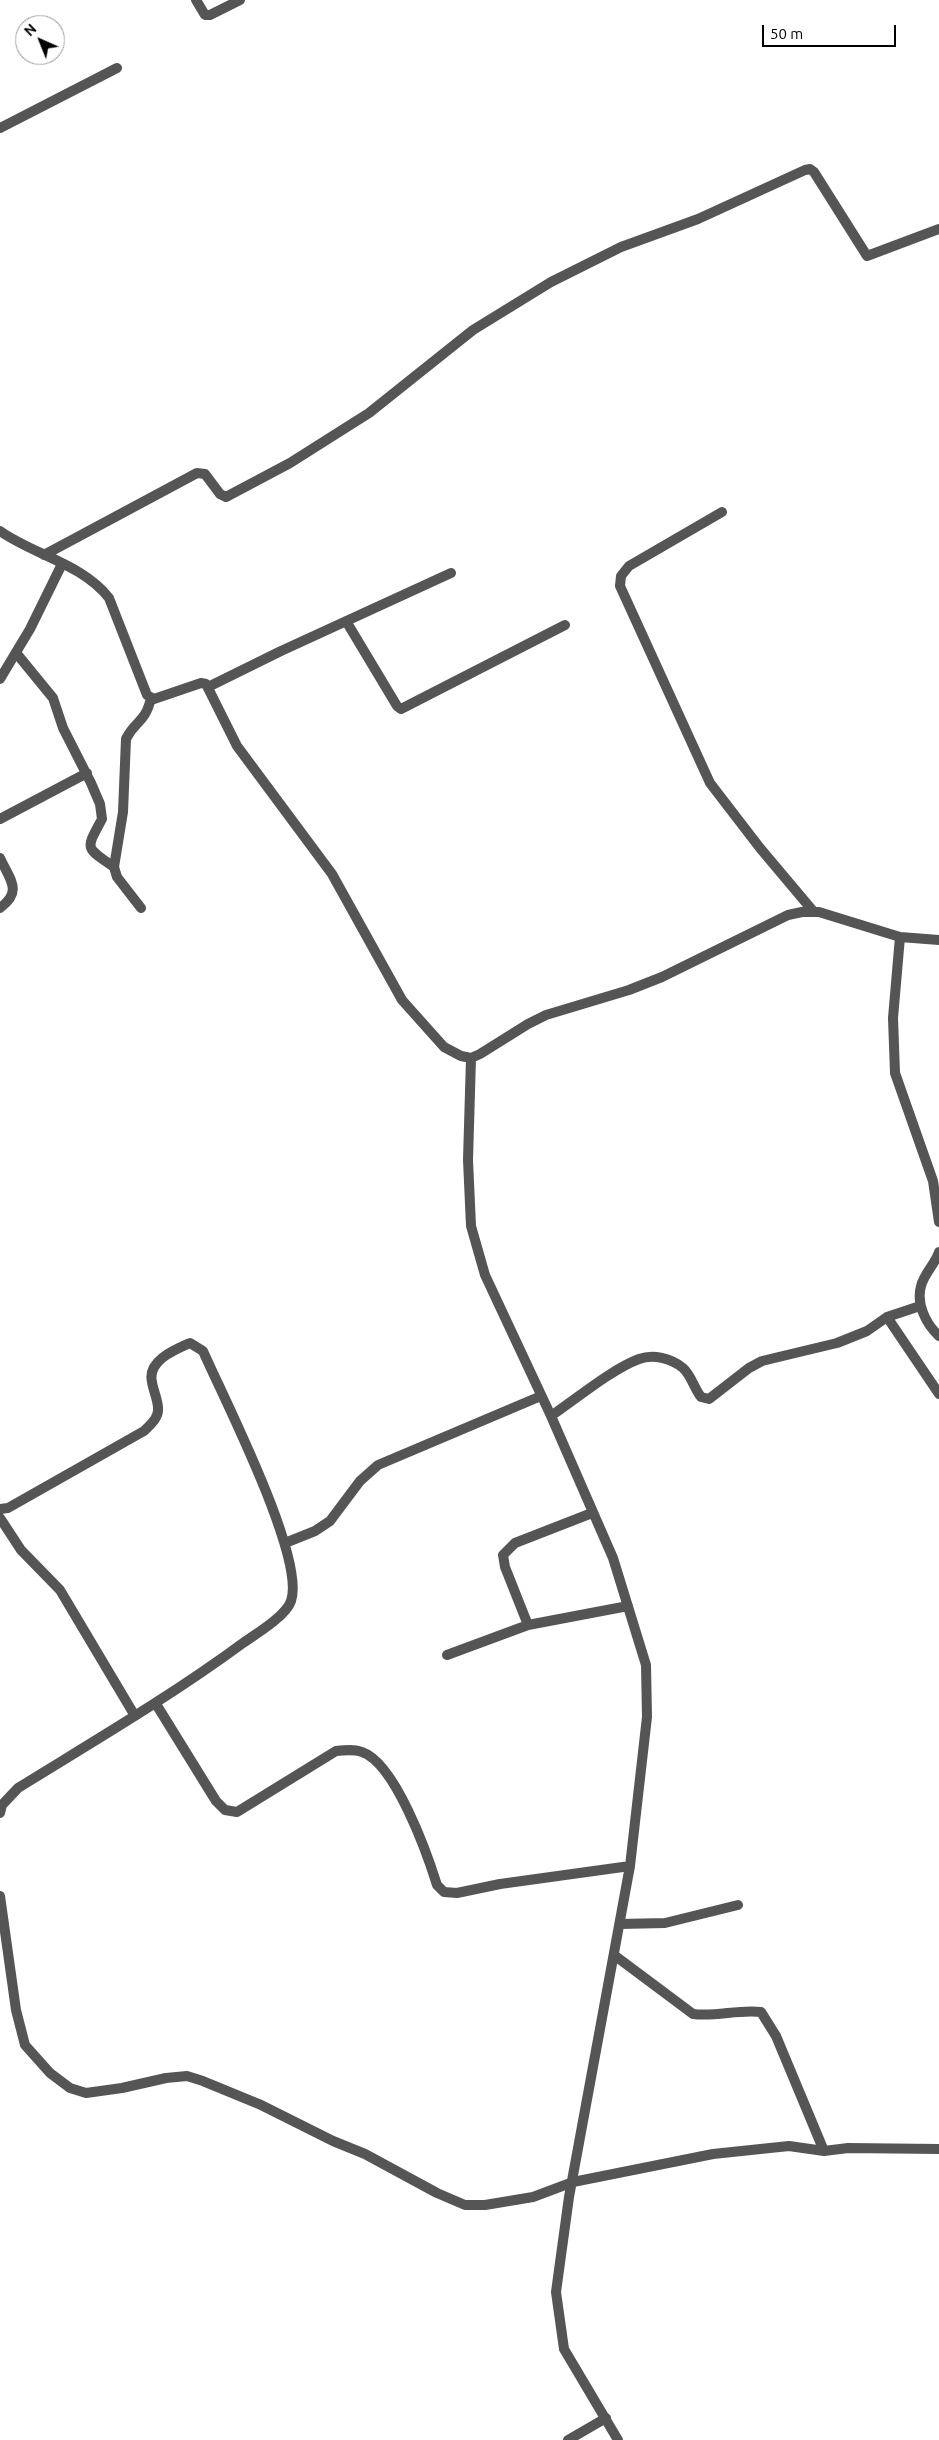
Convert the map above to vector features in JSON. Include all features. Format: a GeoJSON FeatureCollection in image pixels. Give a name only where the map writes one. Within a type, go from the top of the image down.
{"type":"FeatureCollection","features":[{"type":"Feature","properties":{"kind":"street"},"geometry":{"type":"LineString","coordinates":[[196,0],[202,12],[210,16],[240,0]]}},
{"type":"Feature","properties":{"kind":"street"},"geometry":{"type":"LineString","coordinates":[[0,128],[117,68]]}},
{"type":"Feature","properties":{"kind":"street"},"geometry":{"type":"LineString","coordinates":[[44,555],[197,473],[204,474],[220,494],[226,497],[290,463],[369,413],[474,330],[551,282],[621,247],[698,219],[805,170],[810,169],[814,172],[866,256],[939,229]]}},
{"type":"Feature","properties":{"kind":"street"},"geometry":{"type":"LineString","coordinates":[[722,512],[630,566],[621,576],[620,586],[710,783],[760,848],[813,911]]}},
{"type":"Feature","properties":{"kind":"street"},"geometry":{"type":"LineString","coordinates":[[0,531],[100,586],[109,598],[147,695],[154,699],[201,683],[208,687],[231,736],[332,874],[402,1000],[444,1047],[461,1056],[471,1058],[546,1016],[629,990],[662,977],[788,915],[813,911],[900,937],[939,940]]}},
{"type":"Feature","properties":{"kind":"street"},"geometry":{"type":"LineString","coordinates":[[0,679],[17,654],[62,564]]}},
{"type":"Feature","properties":{"kind":"street"},"geometry":{"type":"LineString","coordinates":[[208,687],[346,620],[451,573]]}},
{"type":"Feature","properties":{"kind":"street"},"geometry":{"type":"LineString","coordinates":[[346,620],[397,706],[401,709],[565,625]]}},
{"type":"Feature","properties":{"kind":"street"},"geometry":{"type":"LineString","coordinates":[[17,654],[53,698],[62,728],[100,804],[102,819],[91,835],[90,844],[94,853],[114,867]]}},
{"type":"Feature","properties":{"kind":"street"},"geometry":{"type":"LineString","coordinates":[[141,908],[117,877],[114,867],[123,812],[126,739],[130,731],[142,722],[148,712],[151,698]]}},
{"type":"Feature","properties":{"kind":"street"},"geometry":{"type":"LineString","coordinates":[[0,820],[86,773]]}},
{"type":"Feature","properties":{"kind":"street"},"geometry":{"type":"LineString","coordinates":[[0,858],[13,886],[14,894],[0,908]]}},
{"type":"Feature","properties":{"kind":"street"},"geometry":{"type":"LineString","coordinates":[[900,937],[893,1018],[895,1073],[933,1181],[939,1222]]}},
{"type":"Feature","properties":{"kind":"street"},"geometry":{"type":"LineString","coordinates":[[471,1058],[468,1160],[471,1226],[485,1275],[552,1416],[612,1558],[646,1665],[647,1717],[630,1866],[570,2197],[556,2292],[564,2349],[618,2440]]}},
{"type":"Feature","properties":{"kind":"street"},"geometry":{"type":"LineString","coordinates":[[939,1252],[937,1262],[921,1285],[920,1306],[939,1336]]}},
{"type":"Feature","properties":{"kind":"street"},"geometry":{"type":"LineString","coordinates":[[552,1416],[620,1369],[639,1359],[662,1358],[675,1362],[687,1372],[697,1392],[705,1400],[749,1368],[762,1361],[837,1343],[867,1331],[887,1317],[920,1306]]}},
{"type":"Feature","properties":{"kind":"street"},"geometry":{"type":"LineString","coordinates":[[887,1317],[939,1394]]}},
{"type":"Feature","properties":{"kind":"street"},"geometry":{"type":"LineString","coordinates":[[0,1508],[8,1508],[144,1431],[154,1421],[159,1410],[151,1379],[152,1368],[160,1360],[190,1343],[203,1351],[270,1502],[290,1559],[292,1588],[291,1602],[281,1614],[187,1685],[18,1788],[2,1805],[0,1814]]}},
{"type":"Feature","properties":{"kind":"street"},"geometry":{"type":"LineString","coordinates":[[285,1543],[315,1531],[330,1521],[360,1481],[378,1465],[541,1396]]}},
{"type":"Feature","properties":{"kind":"street"},"geometry":{"type":"LineString","coordinates":[[528,1625],[505,1567],[504,1555],[506,1550],[515,1543],[592,1513]]}},
{"type":"Feature","properties":{"kind":"street"},"geometry":{"type":"LineString","coordinates":[[0,1518],[21,1550],[60,1590],[135,1716]]}},
{"type":"Feature","properties":{"kind":"street"},"geometry":{"type":"LineString","coordinates":[[447,1654],[528,1625],[628,1606]]}},
{"type":"Feature","properties":{"kind":"street"},"geometry":{"type":"LineString","coordinates":[[156,1704],[216,1801],[225,1810],[237,1812],[336,1751],[348,1750],[364,1753],[382,1767],[404,1801],[437,1885],[444,1892],[457,1893],[500,1884],[630,1866]]}},
{"type":"Feature","properties":{"kind":"street"},"geometry":{"type":"LineString","coordinates":[[0,1896],[16,2010],[25,2045],[50,2073],[70,2088],[86,2093],[187,2076],[259,2104],[365,2154],[437,2193],[465,2205],[485,2205],[533,2197],[573,2182],[713,2154],[789,2146],[824,2151],[848,2148],[939,2150]]}},
{"type":"Feature","properties":{"kind":"street"},"geometry":{"type":"LineString","coordinates":[[620,1924],[665,1922],[738,1904]]}},
{"type":"Feature","properties":{"kind":"street"},"geometry":{"type":"LineString","coordinates":[[614,1955],[693,2014],[707,2016],[750,2010],[761,2012],[776,2036],[824,2151]]}},
{"type":"Feature","properties":{"kind":"street"},"geometry":{"type":"LineString","coordinates":[[568,2440],[606,2418]]}}]}
